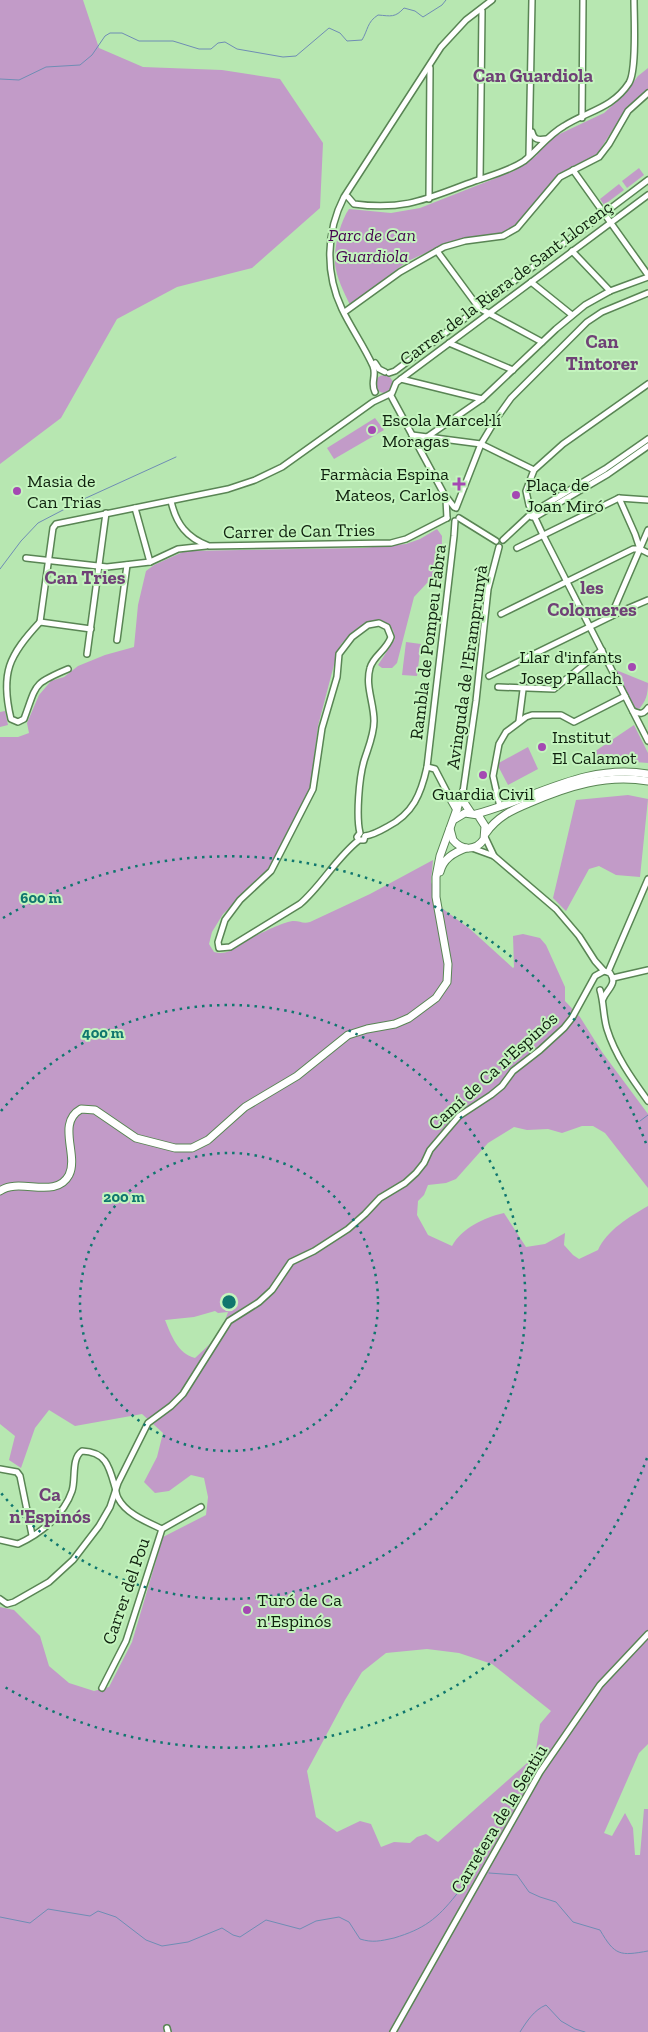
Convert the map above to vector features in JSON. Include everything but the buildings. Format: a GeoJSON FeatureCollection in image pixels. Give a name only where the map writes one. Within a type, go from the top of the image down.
{"type":"FeatureCollection","features":[{"type":"Feature","properties":{"kind":"main road"},"geometry":{"type":"LineString","coordinates":[[455,819],[462,814],[473,814],[500,807],[581,777],[614,772],[648,774]]}},
{"type":"Feature","properties":{"kind":"main road"},"geometry":{"type":"LineString","coordinates":[[0,1196],[12,1189],[41,1190],[57,1188],[69,1180],[74,1170],[72,1128],[80,1114],[87,1112],[95,1113],[124,1135],[143,1143],[175,1151],[194,1150],[215,1138],[248,1108],[299,1078],[352,1036],[396,1027],[422,1014],[438,1001],[449,985],[452,966],[441,906],[439,878],[444,862],[452,854],[480,844],[496,820],[510,812],[572,786],[613,779],[648,781]]}},
{"type":"Feature","properties":{"kind":"main road"},"geometry":{"type":"LineString","coordinates":[[449,796],[454,798],[462,794]]}},
{"type":"Feature","properties":{"kind":"main road"},"geometry":{"type":"LineString","coordinates":[[0,1191],[19,1185],[49,1187],[68,1177],[71,1168],[69,1126],[71,1117],[81,1109],[94,1110],[136,1138],[175,1148],[192,1148],[208,1140],[245,1107],[297,1076],[348,1035],[367,1028],[395,1024],[410,1018],[436,998],[447,982],[448,964],[436,897],[436,877],[440,856],[455,819],[462,794]]}},
{"type":"Feature","properties":{"kind":"main road"},"geometry":{"type":"LineString","coordinates":[[462,794],[465,804],[473,814],[484,822],[485,835]]}},
{"type":"Feature","properties":{"kind":"main road"},"geometry":{"type":"LineString","coordinates":[[449,796],[457,810]]}},
{"type":"Feature","properties":{"kind":"main road"},"geometry":{"type":"LineString","coordinates":[[450,828],[450,834],[454,842],[469,848]]}},
{"type":"Feature","properties":{"kind":"street"},"geometry":{"type":"LineString","coordinates":[[373,402],[375,392],[372,386],[375,371],[342,308],[332,281],[329,253],[335,220],[348,191],[436,54],[464,22],[492,0]]}},
{"type":"Feature","properties":{"kind":"street"},"geometry":{"type":"LineString","coordinates":[[396,383],[394,376],[376,365],[346,311],[334,275],[332,254],[336,225],[348,197],[430,68],[450,40],[482,10],[498,0]]}},
{"type":"Feature","properties":{"kind":"street"},"geometry":{"type":"LineString","coordinates":[[530,156],[532,0]]}},
{"type":"Feature","properties":{"kind":"street"},"geometry":{"type":"LineString","coordinates":[[582,118],[583,0]]}},
{"type":"Feature","properties":{"kind":"street"},"geometry":{"type":"LineString","coordinates":[[348,197],[354,204],[380,207],[409,204],[429,199],[503,172],[530,156],[562,127],[607,104],[624,88],[632,77],[634,0]]}},
{"type":"Feature","properties":{"kind":"street"},"geometry":{"type":"LineString","coordinates":[[480,180],[482,10]]}},
{"type":"Feature","properties":{"kind":"street"},"geometry":{"type":"LineString","coordinates":[[429,199],[430,68]]}},
{"type":"Feature","properties":{"kind":"street"},"geometry":{"type":"LineString","coordinates":[[346,311],[400,272],[437,251],[454,244],[507,235],[517,228],[560,177],[599,156],[609,144],[617,126],[628,111],[648,93]]}},
{"type":"Feature","properties":{"kind":"street"},"geometry":{"type":"LineString","coordinates":[[531,129],[536,139],[547,139]]}},
{"type":"Feature","properties":{"kind":"street"},"geometry":{"type":"LineString","coordinates":[[427,437],[482,399],[542,342],[590,301],[610,290],[648,276],[612,222],[573,170]]}},
{"type":"Feature","properties":{"kind":"street"},"geometry":{"type":"LineString","coordinates":[[374,378],[379,373],[395,371],[648,180]]}},
{"type":"Feature","properties":{"kind":"street","name":"Carrer de la Riera de Sant Llorenç"},"geometry":{"type":"LineString","coordinates":[[388,395],[395,390],[396,383],[648,195]]}},
{"type":"Feature","properties":{"kind":"street"},"geometry":{"type":"LineString","coordinates":[[437,251],[479,308],[542,342]]}},
{"type":"Feature","properties":{"kind":"street"},"geometry":{"type":"LineString","coordinates":[[572,251],[610,290]]}},
{"type":"Feature","properties":{"kind":"street"},"geometry":{"type":"LineString","coordinates":[[531,282],[572,315]]}},
{"type":"Feature","properties":{"kind":"street"},"geometry":{"type":"LineString","coordinates":[[455,508],[481,444],[511,398],[587,322],[602,312],[648,293]]}},
{"type":"Feature","properties":{"kind":"street"},"geometry":{"type":"LineString","coordinates":[[449,343],[513,370]]}},
{"type":"Feature","properties":{"kind":"street"},"geometry":{"type":"LineString","coordinates":[[402,379],[482,399]]}},
{"type":"Feature","properties":{"kind":"street"},"geometry":{"type":"LineString","coordinates":[[647,738],[532,515],[526,491],[534,470],[563,444],[648,384]]}},
{"type":"Feature","properties":{"kind":"street"},"geometry":{"type":"LineString","coordinates":[[375,392],[388,395],[445,496],[459,512],[457,520]]}},
{"type":"Feature","properties":{"kind":"street"},"geometry":{"type":"LineString","coordinates":[[68,668],[46,678],[38,684],[24,719],[16,722],[11,719],[2,688],[15,650],[40,622],[53,528],[59,523],[228,489],[272,472],[302,454],[373,402],[388,395]]}},
{"type":"Feature","properties":{"kind":"street"},"geometry":{"type":"LineString","coordinates":[[412,435],[481,444],[534,470]]}},
{"type":"Feature","properties":{"kind":"street"},"geometry":{"type":"LineString","coordinates":[[496,540],[496,544],[499,547],[504,544],[503,540],[532,515],[605,469],[648,439]]}},
{"type":"Feature","properties":{"kind":"street"},"geometry":{"type":"LineString","coordinates":[[532,515],[608,474],[648,446]]}},
{"type":"Feature","properties":{"kind":"street"},"geometry":{"type":"LineString","coordinates":[[445,496],[447,518],[451,521],[457,520],[496,540],[499,538],[503,540]]}},
{"type":"Feature","properties":{"kind":"street"},"geometry":{"type":"LineString","coordinates":[[619,498],[640,550]]}},
{"type":"Feature","properties":{"kind":"street"},"geometry":{"type":"LineString","coordinates":[[517,548],[619,498],[648,500]]}},
{"type":"Feature","properties":{"kind":"street","name":"Carrer de Can Tries"},"geometry":{"type":"LineString","coordinates":[[171,501],[176,518],[183,530],[195,540],[209,546],[391,543],[406,539],[447,518]]}},
{"type":"Feature","properties":{"kind":"street"},"geometry":{"type":"LineString","coordinates":[[134,508],[150,562]]}},
{"type":"Feature","properties":{"kind":"street"},"geometry":{"type":"LineString","coordinates":[[447,510],[455,508]]}},
{"type":"Feature","properties":{"kind":"street"},"geometry":{"type":"LineString","coordinates":[[87,654],[106,513]]}},
{"type":"Feature","properties":{"kind":"street","name":"Rambla de Pompeu Fabra"},"geometry":{"type":"LineString","coordinates":[[362,835],[373,835],[394,824],[406,814],[418,798],[427,767],[457,520]]}},
{"type":"Feature","properties":{"kind":"street"},"geometry":{"type":"LineString","coordinates":[[611,616],[648,530]]}},
{"type":"Feature","properties":{"kind":"street"},"geometry":{"type":"LineString","coordinates":[[26,558],[99,567],[150,562],[178,548],[209,546]]}},
{"type":"Feature","properties":{"kind":"street","name":"Avinguda de l'Eramprunyà"},"geometry":{"type":"LineString","coordinates":[[462,794],[476,701],[488,588],[499,547]]}},
{"type":"Feature","properties":{"kind":"street"},"geometry":{"type":"LineString","coordinates":[[501,614],[633,549],[648,553]]}},
{"type":"Feature","properties":{"kind":"street"},"geometry":{"type":"LineString","coordinates":[[117,640],[127,565]]}},
{"type":"Feature","properties":{"kind":"street"},"geometry":{"type":"LineString","coordinates":[[489,676],[590,626],[648,600]]}},
{"type":"Feature","properties":{"kind":"street"},"geometry":{"type":"LineString","coordinates":[[40,622],[91,629]]}},
{"type":"Feature","properties":{"kind":"street"},"geometry":{"type":"LineString","coordinates":[[378,623],[387,627],[391,637],[388,644],[371,664],[369,670],[368,685],[374,718],[374,730],[360,775],[362,835],[357,836],[359,840],[341,857],[300,904],[237,943],[226,948],[219,948],[218,942],[225,920],[240,900],[271,871],[313,789],[322,728],[338,673],[339,654],[348,641],[360,630],[368,625],[378,623]]}},
{"type":"Feature","properties":{"kind":"street"},"geometry":{"type":"LineString","coordinates":[[498,687],[523,690],[554,690],[602,650]]}},
{"type":"Feature","properties":{"kind":"street"},"geometry":{"type":"LineString","coordinates":[[519,721],[523,690]]}},
{"type":"Feature","properties":{"kind":"street"},"geometry":{"type":"LineString","coordinates":[[500,807],[494,776],[495,759],[499,744],[506,732],[519,721],[532,715],[557,714],[574,722],[625,696]]}},
{"type":"Feature","properties":{"kind":"street"},"geometry":{"type":"LineString","coordinates":[[633,712],[645,713],[648,708]]}},
{"type":"Feature","properties":{"kind":"street"},"geometry":{"type":"LineString","coordinates":[[427,767],[435,769],[449,796]]}},
{"type":"Feature","properties":{"kind":"street"},"geometry":{"type":"LineString","coordinates":[[485,835],[494,856]]}},
{"type":"Feature","properties":{"kind":"street"},"geometry":{"type":"LineString","coordinates":[[469,848],[494,856],[556,909],[579,936],[595,961],[613,978],[613,985],[603,999]]}},
{"type":"Feature","properties":{"kind":"street"},"geometry":{"type":"LineString","coordinates":[[596,976],[606,971],[648,879]]}},
{"type":"Feature","properties":{"kind":"street"},"geometry":{"type":"LineString","coordinates":[[595,961],[596,976],[594,984],[599,989],[603,999],[603,1011],[612,1042],[622,1061],[646,1093],[648,1100]]}},
{"type":"Feature","properties":{"kind":"street"},"geometry":{"type":"LineString","coordinates":[[613,978],[648,970]]}},
{"type":"Feature","properties":{"kind":"street","name":"Camí de Ca n'Espinós"},"geometry":{"type":"LineString","coordinates":[[0,1599],[10,1604],[49,1582],[66,1568],[102,1521],[113,1501],[115,1489],[148,1423],[171,1406],[183,1394],[229,1321],[259,1302],[272,1290],[291,1262],[314,1251],[342,1233],[365,1214],[380,1198],[405,1183],[416,1173],[424,1163],[430,1150],[459,1116],[492,1095],[514,1071],[564,1028],[572,1018],[596,976]]}},
{"type":"Feature","properties":{"kind":"street"},"geometry":{"type":"LineString","coordinates":[[587,991],[591,988],[609,989]]}},
{"type":"Feature","properties":{"kind":"street","name":"Carrer del Pou"},"geometry":{"type":"LineString","coordinates":[[32,1535],[49,1525],[70,1495],[73,1487],[76,1458],[80,1452],[94,1452],[100,1455],[109,1471],[118,1498],[126,1508],[135,1515],[162,1529]]}},
{"type":"Feature","properties":{"kind":"street"},"geometry":{"type":"LineString","coordinates":[[0,1469],[17,1472],[20,1476],[32,1535],[18,1544],[0,1540]]}},
{"type":"Feature","properties":{"kind":"street","name":"Carrer del Pou"},"geometry":{"type":"LineString","coordinates":[[102,1688],[126,1641],[162,1529],[200,1507]]}},
{"type":"Feature","properties":{"kind":"street","name":"Carretera de la Sentiu"},"geometry":{"type":"LineString","coordinates":[[394,2032],[536,1778],[600,1685],[648,1634]]}},
{"type":"Feature","properties":{"kind":"green space"},"geometry":{"type":"Polygon","coordinates":[[[0,0],[83,0],[99,48],[143,67],[222,70],[280,79],[323,143],[320,208],[252,268],[177,287],[117,319],[61,418],[0,464],[0,0]]]}},
{"type":"Feature","properties":{"kind":"green space","name":"Parc de Can Guardiola"},"geometry":{"type":"Polygon","coordinates":[[[648,68],[648,90],[628,107],[597,154],[561,174],[517,226],[506,233],[443,245],[408,261],[350,305],[339,279],[335,263],[338,235],[349,209],[391,213],[420,208],[514,171],[536,156],[549,139],[604,113],[624,95],[638,76],[648,68]]]}},
{"type":"Feature","properties":{"kind":"green space"},"geometry":{"type":"Polygon","coordinates":[[[639,168],[644,175],[627,188],[622,181],[639,168]]]}},
{"type":"Feature","properties":{"kind":"green space"},"geometry":{"type":"Polygon","coordinates":[[[619,184],[624,190],[604,205],[600,199],[619,184]]]}},
{"type":"Feature","properties":{"kind":"green space"},"geometry":{"type":"Polygon","coordinates":[[[384,375],[390,378],[393,384],[390,390],[384,393],[378,390],[375,384],[378,378],[384,375]]]}},
{"type":"Feature","properties":{"kind":"green space"},"geometry":{"type":"Polygon","coordinates":[[[375,418],[384,430],[334,459],[327,448],[375,418]]]}},
{"type":"Feature","properties":{"kind":"green space"},"geometry":{"type":"Polygon","coordinates":[[[437,529],[442,536],[441,581],[427,583],[414,597],[397,663],[392,668],[382,668],[378,665],[395,639],[393,630],[385,622],[373,621],[359,627],[341,644],[318,726],[310,789],[268,871],[223,914],[212,932],[209,944],[214,952],[226,952],[281,924],[290,921],[310,922],[370,894],[433,860],[431,882],[443,909],[470,929],[513,968],[513,936],[523,934],[540,938],[546,945],[565,987],[565,1001],[580,1017],[602,1052],[648,1114],[648,1188],[605,1133],[593,1126],[582,1126],[562,1133],[548,1129],[527,1130],[514,1127],[488,1143],[456,1179],[446,1183],[428,1185],[424,1195],[418,1201],[417,1215],[428,1235],[452,1246],[467,1229],[488,1218],[504,1213],[526,1247],[545,1244],[565,1233],[564,1245],[579,1259],[598,1250],[613,1230],[626,1219],[648,1206],[648,1744],[639,1753],[604,1833],[612,1836],[625,1813],[633,1828],[635,1855],[640,1855],[644,1809],[648,1809],[648,2032],[0,2032],[0,1607],[14,1610],[40,1636],[49,1666],[69,1683],[94,1691],[109,1687],[132,1642],[163,1537],[206,1515],[208,1497],[204,1478],[191,1475],[169,1491],[155,1493],[144,1482],[157,1457],[163,1433],[142,1414],[75,1426],[49,1410],[35,1428],[21,1468],[9,1460],[15,1436],[0,1424],[0,737],[18,737],[29,733],[27,723],[39,695],[51,681],[64,677],[78,666],[105,655],[134,647],[138,605],[146,571],[154,565],[185,551],[362,548],[406,544],[420,539],[437,529]],[[215,1311],[194,1317],[165,1320],[176,1343],[189,1356],[195,1358],[206,1348],[222,1326],[228,1312],[218,1313],[215,1311]],[[427,1649],[386,1653],[362,1672],[307,1771],[316,1817],[337,1832],[360,1821],[371,1824],[381,1847],[394,1842],[410,1843],[417,1837],[426,1834],[438,1842],[535,1756],[540,1724],[551,1711],[492,1664],[459,1653],[427,1649]]]}},
{"type":"Feature","properties":{"kind":"green space"},"geometry":{"type":"Polygon","coordinates":[[[406,642],[421,644],[417,676],[402,675],[406,642]]]}},
{"type":"Feature","properties":{"kind":"green space"},"geometry":{"type":"Polygon","coordinates":[[[616,670],[648,683],[646,697],[639,709],[634,707],[616,670]]]}},
{"type":"Feature","properties":{"kind":"green space"},"geometry":{"type":"Polygon","coordinates":[[[5,711],[8,725],[0,727],[0,712],[5,711]]]}},
{"type":"Feature","properties":{"kind":"green space"},"geometry":{"type":"Polygon","coordinates":[[[634,725],[648,753],[648,763],[622,761],[600,763],[594,752],[634,725]]]}},
{"type":"Feature","properties":{"kind":"green space"},"geometry":{"type":"Polygon","coordinates":[[[528,747],[538,769],[508,785],[497,764],[528,747]]]}},
{"type":"Feature","properties":{"kind":"green space"},"geometry":{"type":"Polygon","coordinates":[[[628,795],[648,799],[640,877],[616,875],[599,866],[589,869],[566,911],[553,898],[576,800],[628,795]]]}},
{"type":"Feature","properties":{"kind":"waterway"},"geometry":{"type":"LineString","coordinates":[[0,79],[19,80],[46,67],[80,65],[92,55],[105,36],[110,33],[122,33],[139,41],[173,41],[199,49],[211,49],[218,43],[225,42],[237,49],[283,57],[296,56],[329,28],[340,33],[347,41],[362,40],[370,23],[378,15],[392,16],[404,8],[415,11],[423,17],[442,5],[446,0]]}},
{"type":"Feature","properties":{"kind":"waterway"},"geometry":{"type":"LineString","coordinates":[[0,569],[21,541],[38,523],[86,498],[176,457]]}},
{"type":"Feature","properties":{"kind":"waterway"},"geometry":{"type":"LineString","coordinates":[[640,1121],[648,1115]]}},
{"type":"Feature","properties":{"kind":"waterway"},"geometry":{"type":"LineString","coordinates":[[0,1917],[30,1923],[48,1909],[90,1916],[98,1911],[116,1917],[146,1940],[162,1946],[188,1942],[222,1928],[240,1937],[266,1920],[300,1929],[316,1921],[339,1917],[349,1922],[360,1939],[377,1941],[404,1935],[422,1927],[443,1911],[467,1880],[476,1872]]}},
{"type":"Feature","properties":{"kind":"waterway"},"geometry":{"type":"LineString","coordinates":[[489,1873],[517,1875],[529,1892],[556,1902],[573,1922],[600,1930],[610,1945],[619,1952],[648,1951]]}},
{"type":"Feature","properties":{"kind":"waterway"},"geometry":{"type":"LineString","coordinates":[[520,2032],[534,2013],[546,2005],[561,2021],[585,2032]]}},
{"type":"Feature","properties":{"kind":"place","name":"Escola Marcel·lí Moragas"},"geometry":{"type":"Point","coordinates":[372,430]}},
{"type":"Feature","properties":{"kind":"place","name":"Farmàcia Espina Mateos, Carlos"},"geometry":{"type":"Point","coordinates":[459,484]}},
{"type":"Feature","properties":{"kind":"place","name":"Masia de Can Trias"},"geometry":{"type":"Point","coordinates":[17,491]}},
{"type":"Feature","properties":{"kind":"place","name":"Plaça de Joan Miró"},"geometry":{"type":"Point","coordinates":[516,495]}},
{"type":"Feature","properties":{"kind":"place","name":"Llar d'infants Josep Pallach"},"geometry":{"type":"Point","coordinates":[632,667]}},
{"type":"Feature","properties":{"kind":"place","name":"Institut El Calamot"},"geometry":{"type":"Point","coordinates":[542,747]}},
{"type":"Feature","properties":{"kind":"place","name":"Guardia Civil"},"geometry":{"type":"Point","coordinates":[483,775]}},
{"type":"Feature","properties":{"kind":"place","name":"Turó de Ca n'Espinós"},"geometry":{"type":"Point","coordinates":[247,1610]}},
{"type":"Feature","properties":{"kind":"district","name":"Can Guardiola"},"geometry":{"type":"Point","coordinates":[533,75]}},
{"type":"Feature","properties":{"kind":"district","name":"Can Tintorer"},"geometry":{"type":"Point","coordinates":[602,352]}},
{"type":"Feature","properties":{"kind":"district","name":"Can Tries"},"geometry":{"type":"Point","coordinates":[85,577]}},
{"type":"Feature","properties":{"kind":"district","name":"les Colomeres"},"geometry":{"type":"Point","coordinates":[592,598]}},
{"type":"Feature","properties":{"kind":"district","name":"Ca n'Espinós"},"geometry":{"type":"Point","coordinates":[50,1505]}}]}
